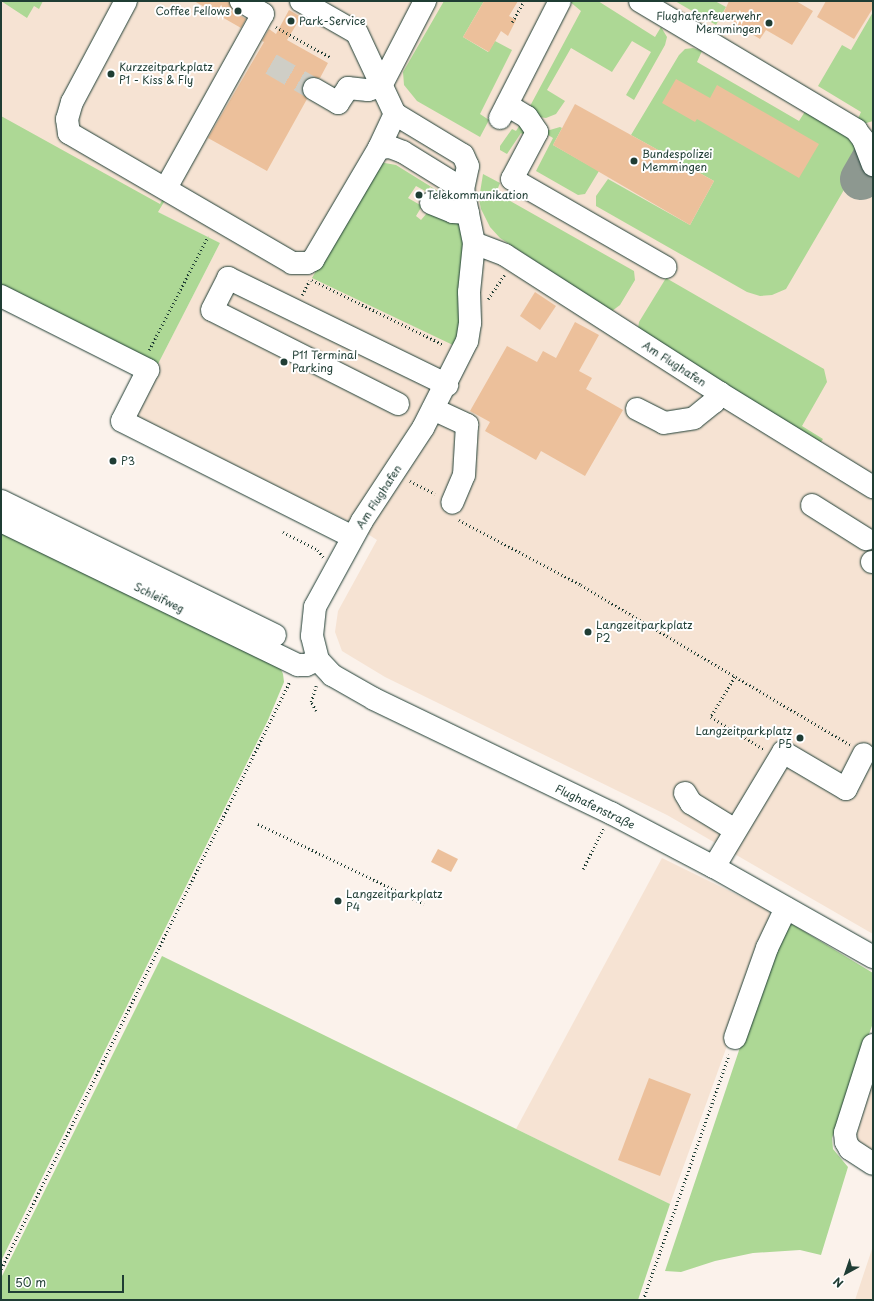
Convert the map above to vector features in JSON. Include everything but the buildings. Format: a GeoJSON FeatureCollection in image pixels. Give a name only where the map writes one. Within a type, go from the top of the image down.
{"type":"FeatureCollection","features":[{"type":"Feature","properties":{"kind":"street"},"geometry":{"type":"LineString","coordinates":[[126,1],[72,102],[67,119],[69,133],[166,188],[292,263],[306,263],[313,260],[379,148],[395,114],[357,33],[301,1]]}},
{"type":"Feature","properties":{"kind":"street"},"geometry":{"type":"LineString","coordinates":[[166,188],[262,14],[241,1]]}},
{"type":"Feature","properties":{"kind":"street"},"geometry":{"type":"LineString","coordinates":[[314,89],[338,103],[348,88],[368,90],[381,86],[425,1]]}},
{"type":"Feature","properties":{"kind":"street"},"geometry":{"type":"LineString","coordinates":[[560,1],[503,112],[527,117],[537,132],[512,179],[665,267]]}},
{"type":"Feature","properties":{"kind":"street"},"geometry":{"type":"LineString","coordinates":[[640,1],[856,130],[863,139],[873,165]]}},
{"type":"Feature","properties":{"kind":"street","name":"Am Flughafen"},"geometry":{"type":"LineString","coordinates":[[318,660],[312,636],[315,607],[349,544],[433,409],[447,384],[470,332],[470,292],[474,243],[463,189],[468,166],[463,155],[395,114]]}},
{"type":"Feature","properties":{"kind":"street"},"geometry":{"type":"LineString","coordinates":[[379,148],[390,147],[403,152],[463,189]]}},
{"type":"Feature","properties":{"kind":"street"},"geometry":{"type":"LineString","coordinates":[[431,203],[454,212],[468,213]]}},
{"type":"Feature","properties":{"kind":"street","name":"Am Flughafen"},"geometry":{"type":"LineString","coordinates":[[474,243],[505,255],[720,393],[873,487]]}},
{"type":"Feature","properties":{"kind":"street"},"geometry":{"type":"LineString","coordinates":[[398,404],[212,310],[228,278],[447,384]]}},
{"type":"Feature","properties":{"kind":"street"},"geometry":{"type":"LineString","coordinates":[[1,296],[148,370],[122,421],[289,520],[349,544]]}},
{"type":"Feature","properties":{"kind":"street"},"geometry":{"type":"LineString","coordinates":[[637,409],[664,423],[694,418],[714,402],[720,393]]}},
{"type":"Feature","properties":{"kind":"street"},"geometry":{"type":"LineString","coordinates":[[433,409],[467,425],[464,475],[452,510]]}},
{"type":"Feature","properties":{"kind":"street"},"geometry":{"type":"LineString","coordinates":[[1,501],[275,635]]}},
{"type":"Feature","properties":{"kind":"street"},"geometry":{"type":"LineString","coordinates":[[812,505],[866,539]]}},
{"type":"Feature","properties":{"kind":"street","name":"Schleifweg"},"geometry":{"type":"LineString","coordinates":[[1,521],[298,665],[306,665],[318,660]]}},
{"type":"Feature","properties":{"kind":"street","name":"Flughafenstraße"},"geometry":{"type":"LineString","coordinates":[[318,660],[332,675],[374,699],[611,813],[714,867],[873,957]]}},
{"type":"Feature","properties":{"kind":"street"},"geometry":{"type":"LineString","coordinates":[[714,867],[783,752],[846,789],[864,754]]}},
{"type":"Feature","properties":{"kind":"street"},"geometry":{"type":"LineString","coordinates":[[685,793],[691,803],[736,830]]}},
{"type":"Feature","properties":{"kind":"street"},"geometry":{"type":"LineString","coordinates":[[735,1038],[767,948],[786,908]]}},
{"type":"Feature","properties":{"kind":"street"},"geometry":{"type":"LineString","coordinates":[[873,1045],[845,1132],[846,1142],[850,1149],[873,1164]]}},
{"type":"Feature","properties":{"kind":"path"},"geometry":{"type":"LineString","coordinates":[[512,22],[524,1]]}},
{"type":"Feature","properties":{"kind":"path"},"geometry":{"type":"LineString","coordinates":[[272,25],[330,57]]}},
{"type":"Feature","properties":{"kind":"path"},"geometry":{"type":"LineString","coordinates":[[141,366],[211,230]]}},
{"type":"Feature","properties":{"kind":"path"},"geometry":{"type":"LineString","coordinates":[[303,276],[448,347]]}},
{"type":"Feature","properties":{"kind":"path"},"geometry":{"type":"LineString","coordinates":[[410,473],[407,480],[452,510],[581,585],[864,754]]}},
{"type":"Feature","properties":{"kind":"path"},"geometry":{"type":"LineString","coordinates":[[289,520],[316,549]]}},
{"type":"Feature","properties":{"kind":"path"},"geometry":{"type":"LineString","coordinates":[[735,677],[711,717],[779,759]]}},
{"type":"Feature","properties":{"kind":"path"},"geometry":{"type":"LineString","coordinates":[[313,692],[311,702],[316,711]]}},
{"type":"Feature","properties":{"kind":"path"},"geometry":{"type":"LineString","coordinates":[[1,1269],[280,701]]}},
{"type":"Feature","properties":{"kind":"path"},"geometry":{"type":"LineString","coordinates":[[258,824],[424,904]]}},
{"type":"Feature","properties":{"kind":"path"},"geometry":{"type":"LineString","coordinates":[[582,870],[604,828]]}},
{"type":"Feature","properties":{"kind":"path"},"geometry":{"type":"LineString","coordinates":[[643,1300],[735,1038]]}},
{"type":"Feature","properties":{"kind":"shaded area"},"geometry":{"type":"Polygon","coordinates":[[[1,1],[873,1],[873,934],[667,815],[385,677],[342,651],[335,632],[338,611],[377,540],[346,520],[131,416],[220,243],[1,134],[1,1]]]}},
{"type":"Feature","properties":{"kind":"shaded area"},"geometry":{"type":"Polygon","coordinates":[[[662,858],[768,910],[772,921],[670,1204],[516,1129],[662,858]]]}},
{"type":"Feature","properties":{"kind":"shaded area"},"geometry":{"type":"Polygon","coordinates":[[[873,1068],[873,1157],[858,1147],[853,1125],[873,1068]]]}},
{"type":"Feature","properties":{"kind":"shaded area"},"geometry":{"type":"Polygon","coordinates":[[[873,1246],[873,1300],[855,1300],[873,1246]]]}},
{"type":"Feature","properties":{"kind":"green space"},"geometry":{"type":"Polygon","coordinates":[[[1,1],[43,1],[39,9],[34,6],[27,18],[1,1]]]}},
{"type":"Feature","properties":{"kind":"green space"},"geometry":{"type":"Polygon","coordinates":[[[444,1],[484,1],[463,37],[488,52],[495,41],[512,50],[480,114],[489,120],[480,137],[417,101],[404,85],[403,72],[444,1]]]}},
{"type":"Feature","properties":{"kind":"green space"},"geometry":{"type":"Polygon","coordinates":[[[569,1],[598,1],[655,37],[661,27],[667,37],[665,45],[634,100],[626,95],[651,52],[632,41],[612,72],[571,48],[547,90],[565,101],[556,114],[546,118],[539,117],[529,108],[581,11],[569,1]]]}},
{"type":"Feature","properties":{"kind":"green space"},"geometry":{"type":"Polygon","coordinates":[[[675,1],[715,1],[726,7],[716,25],[675,1]]]}},
{"type":"Feature","properties":{"kind":"green space"},"geometry":{"type":"Polygon","coordinates":[[[873,12],[873,121],[863,124],[857,121],[861,112],[818,86],[842,45],[851,50],[873,12]]]}},
{"type":"Feature","properties":{"kind":"green space"},"geometry":{"type":"Polygon","coordinates":[[[693,48],[702,51],[697,62],[799,121],[806,110],[850,136],[862,159],[786,289],[772,295],[760,296],[747,292],[596,206],[596,196],[608,179],[690,225],[714,181],[631,135],[679,55],[685,49],[693,48]]]}},
{"type":"Feature","properties":{"kind":"green space"},"geometry":{"type":"Polygon","coordinates":[[[1,116],[160,204],[165,195],[167,197],[158,212],[220,243],[158,364],[1,287],[1,116]]]}},
{"type":"Feature","properties":{"kind":"green space"},"geometry":{"type":"Polygon","coordinates":[[[521,123],[527,137],[521,133],[507,154],[500,150],[500,146],[512,129],[516,131],[521,123]]]}},
{"type":"Feature","properties":{"kind":"green space"},"geometry":{"type":"Polygon","coordinates":[[[560,127],[562,128],[553,145],[599,171],[585,194],[578,195],[536,171],[553,138],[543,132],[560,127]]]}},
{"type":"Feature","properties":{"kind":"green space"},"geometry":{"type":"Polygon","coordinates":[[[379,162],[396,165],[454,201],[437,197],[436,191],[430,187],[427,192],[416,186],[408,198],[422,206],[416,216],[421,220],[427,213],[460,219],[465,247],[462,326],[455,346],[312,278],[379,162]]]}},
{"type":"Feature","properties":{"kind":"green space"},"geometry":{"type":"Polygon","coordinates":[[[483,174],[500,183],[496,193],[634,271],[635,280],[620,305],[612,311],[500,238],[490,227],[481,209],[479,199],[483,174]]]}},
{"type":"Feature","properties":{"kind":"green space"},"geometry":{"type":"Polygon","coordinates":[[[666,278],[824,369],[827,382],[802,426],[823,439],[819,445],[638,329],[639,322],[666,278]]]}},
{"type":"Feature","properties":{"kind":"green space"},"geometry":{"type":"Polygon","coordinates":[[[1,526],[279,665],[283,674],[284,682],[268,720],[1,1261],[1,526]]]}},
{"type":"Feature","properties":{"kind":"green space"},"geometry":{"type":"Polygon","coordinates":[[[792,924],[873,973],[873,1023],[832,1138],[833,1149],[848,1167],[821,1255],[800,1250],[753,1253],[715,1261],[681,1272],[665,1271],[775,943],[786,926],[792,924]]]}},
{"type":"Feature","properties":{"kind":"green space"},"geometry":{"type":"Polygon","coordinates":[[[162,956],[670,1204],[638,1300],[1,1300],[1,1278],[162,956]]]}},
{"type":"Feature","properties":{"kind":"taxiway"},"geometry":{"type":"LineString","coordinates":[[861,179],[873,158]]}},
{"type":"Feature","properties":{"kind":"tunnel"},"geometry":{"type":"LineString","coordinates":[[271,64],[314,89]]}},
{"type":"Feature","properties":{"kind":"place","name":"Coffee Fellows"},"geometry":{"type":"Point","coordinates":[238,11]}},
{"type":"Feature","properties":{"kind":"place","name":"Park-Service"},"geometry":{"type":"Point","coordinates":[291,21]}},
{"type":"Feature","properties":{"kind":"place","name":"Flughafenfeuerwehr Memmingen"},"geometry":{"type":"Point","coordinates":[769,23]}},
{"type":"Feature","properties":{"kind":"place","name":"Kurzzeitparkplatz P1 - Kiss & Fly"},"geometry":{"type":"Point","coordinates":[111,74]}},
{"type":"Feature","properties":{"kind":"place","name":"Bundespolizei Memmingen"},"geometry":{"type":"Point","coordinates":[634,161]}},
{"type":"Feature","properties":{"kind":"place","name":"Telekommunikation"},"geometry":{"type":"Point","coordinates":[419,195]}},
{"type":"Feature","properties":{"kind":"place","name":"P11 Terminal Parking"},"geometry":{"type":"Point","coordinates":[284,362]}},
{"type":"Feature","properties":{"kind":"place","name":"P3"},"geometry":{"type":"Point","coordinates":[113,461]}},
{"type":"Feature","properties":{"kind":"place","name":"Langzeitparkplatz P2"},"geometry":{"type":"Point","coordinates":[588,632]}},
{"type":"Feature","properties":{"kind":"place","name":"Langzeitparkplatz P5"},"geometry":{"type":"Point","coordinates":[800,738]}},
{"type":"Feature","properties":{"kind":"place","name":"Langzeitparkplatz P4"},"geometry":{"type":"Point","coordinates":[338,901]}}]}
